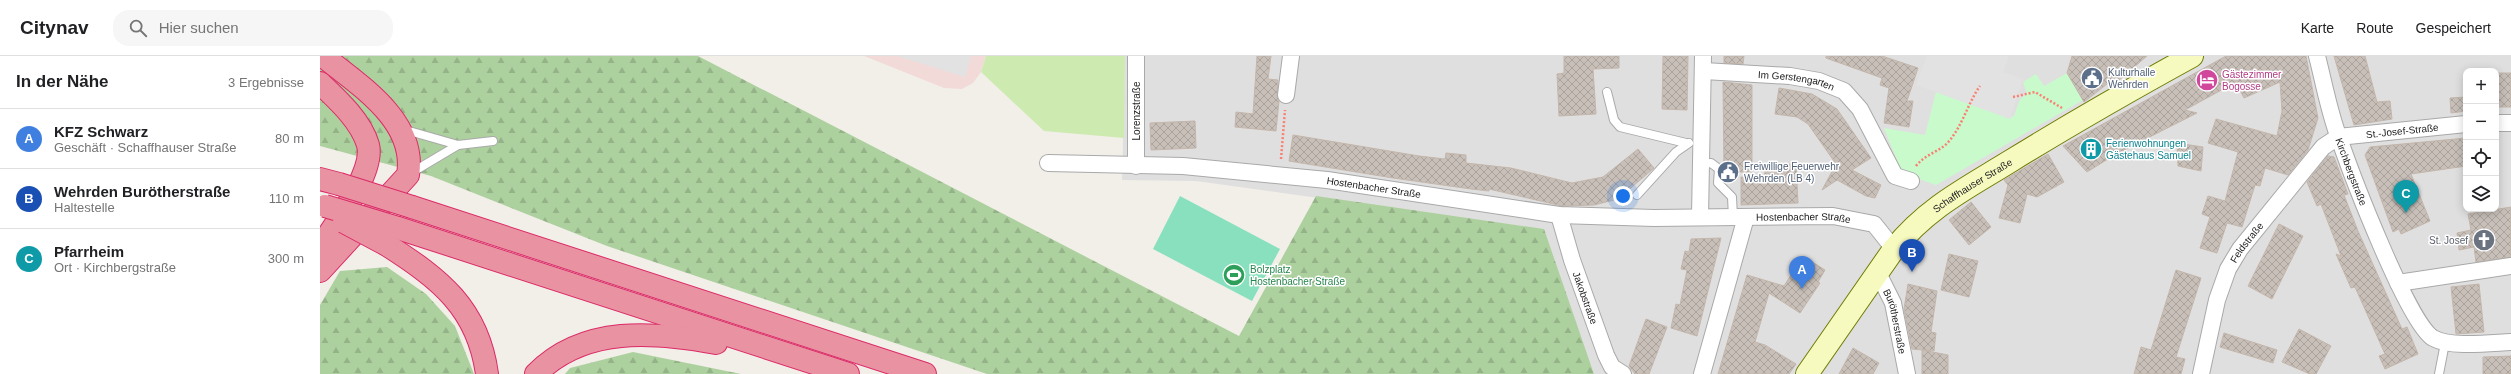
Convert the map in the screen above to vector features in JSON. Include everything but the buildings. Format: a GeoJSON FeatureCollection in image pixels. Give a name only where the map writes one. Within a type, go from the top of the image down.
{"type":"FeatureCollection","features":[{"type":"Feature","properties":{"kind":"highway"},"geometry":{"type":"LineString","coordinates":[[320,271],[408,175],[410,162],[408,144],[400,128],[384,107],[323,56]]}},
{"type":"Feature","properties":{"kind":"highway"},"geometry":{"type":"LineString","coordinates":[[320,83],[359,126],[368,146],[368,162],[362,177],[320,248]]}},
{"type":"Feature","properties":{"kind":"highway"},"geometry":{"type":"LineString","coordinates":[[330,182],[412,207],[925,374]]}},
{"type":"Feature","properties":{"kind":"highway"},"geometry":{"type":"LineString","coordinates":[[321,208],[393,236],[848,374]]}},
{"type":"Feature","properties":{"kind":"highway"},"geometry":{"type":"LineString","coordinates":[[393,236],[419,265],[448,290],[468,316],[483,348],[487,374]]}},
{"type":"Feature","properties":{"kind":"highway"},"geometry":{"type":"LineString","coordinates":[[536,374],[547,363],[575,347],[607,338],[641,334],[676,336],[803,360]]}},
{"type":"Feature","properties":{"kind":"street","name":"Lorenzstraße"},"geometry":{"type":"LineString","coordinates":[[1136,56],[1136,166]]}},
{"type":"Feature","properties":{"kind":"street"},"geometry":{"type":"LineString","coordinates":[[1286,95],[1291,56]]}},
{"type":"Feature","properties":{"kind":"street","name":"Schaffhauser Straße"},"geometry":{"type":"LineString","coordinates":[[1807,374],[1877,271],[1894,249],[1907,233],[1948,198],[2074,122],[2192,56]]}},
{"type":"Feature","properties":{"kind":"street","name":"Kirchbergstraße"},"geometry":{"type":"LineString","coordinates":[[2317,56],[2338,137],[2398,283],[2420,326],[2432,337],[2444,343]]}},
{"type":"Feature","properties":{"kind":"street"},"geometry":{"type":"LineString","coordinates":[[1700,216],[1702,164],[1694,144],[1703,64]]}},
{"type":"Feature","properties":{"kind":"street","name":"Im Gerstengarten"},"geometry":{"type":"LineString","coordinates":[[1703,64],[1819,81],[1844,91],[1860,109],[1895,176],[1911,181]]}},
{"type":"Feature","properties":{"kind":"street"},"geometry":{"type":"LineString","coordinates":[[2499,123],[2511,123]]}},
{"type":"Feature","properties":{"kind":"street","name":"St.-Josef-Straße"},"geometry":{"type":"LineString","coordinates":[[2338,137],[2463,124]]}},
{"type":"Feature","properties":{"kind":"street","name":"Feldstraße"},"geometry":{"type":"LineString","coordinates":[[2201,374],[2217,300],[2228,269],[2240,249],[2323,146],[2338,137]]}},
{"type":"Feature","properties":{"kind":"street","name":"Hostenbacher Straße"},"geometry":{"type":"LineString","coordinates":[[1048,163],[1183,166],[1327,180],[1559,215],[1654,218],[1700,216],[1833,216],[1874,224],[1894,249]]}},
{"type":"Feature","properties":{"kind":"street","name":"Jakobstraße"},"geometry":{"type":"LineString","coordinates":[[1559,215],[1572,260],[1606,355],[1612,367],[1623,374]]}},
{"type":"Feature","properties":{"kind":"street"},"geometry":{"type":"LineString","coordinates":[[1702,374],[1740,217]]}},
{"type":"Feature","properties":{"kind":"street"},"geometry":{"type":"LineString","coordinates":[[2398,283],[2511,266]]}},
{"type":"Feature","properties":{"kind":"street","name":"Burötherstraße"},"geometry":{"type":"LineString","coordinates":[[1877,271],[1893,303],[1907,374]]}},
{"type":"Feature","properties":{"kind":"street"},"geometry":{"type":"LineString","coordinates":[[2444,343],[2511,342]]}},
{"type":"Feature","properties":{"kind":"lane"},"geometry":{"type":"LineString","coordinates":[[1607,92],[1614,120],[1620,127],[1694,144]]}},
{"type":"Feature","properties":{"kind":"lane"},"geometry":{"type":"LineString","coordinates":[[400,128],[458,145],[493,141]]}},
{"type":"Feature","properties":{"kind":"lane"},"geometry":{"type":"LineString","coordinates":[[1637,195],[1694,144]]}},
{"type":"Feature","properties":{"kind":"lane"},"geometry":{"type":"LineString","coordinates":[[408,175],[458,145]]}},
{"type":"Feature","properties":{"kind":"lane"},"geometry":{"type":"LineString","coordinates":[[1702,164],[1711,164],[1719,169],[1718,183],[1732,197],[1740,217]]}},
{"type":"Feature","properties":{"kind":"lane"},"geometry":{"type":"LineString","coordinates":[[2439,374],[2444,343]]}},
{"type":"Feature","properties":{"kind":"path"},"geometry":{"type":"LineString","coordinates":[[1911,181],[1914,169],[1922,158],[1942,149],[1950,140],[1980,86]]}},
{"type":"Feature","properties":{"kind":"path"},"geometry":{"type":"LineString","coordinates":[[2013,97],[2035,92],[2046,98]]}},
{"type":"Feature","properties":{"kind":"path"},"geometry":{"type":"LineString","coordinates":[[1279,176],[1286,95]]}},
{"type":"Feature","properties":{"kind":"shaded area"},"geometry":{"type":"Polygon","coordinates":[[[864,56],[986,56],[981,72],[973,83],[962,89],[944,88],[864,56]]]}},
{"type":"Feature","properties":{"kind":"shaded area"},"geometry":{"type":"Polygon","coordinates":[[[897,56],[971,56],[965,77],[897,56]]]}},
{"type":"Feature","properties":{"kind":"shaded area"},"geometry":{"type":"Polygon","coordinates":[[[1125,56],[2511,56],[2511,374],[1594,374],[1543,229],[1196,181],[1122,180],[1125,56]]]}},
{"type":"Feature","properties":{"kind":"shaded area"},"geometry":{"type":"Polygon","coordinates":[[[1927,56],[2009,56],[2003,72],[2023,79],[2010,119],[1916,85],[1927,56]]]}},
{"type":"Feature","properties":{"kind":"green space"},"geometry":{"type":"Polygon","coordinates":[[[320,56],[698,56],[1239,336],[1316,196],[1544,229],[1594,374],[987,374],[607,246],[431,176],[320,146],[320,56]]]}},
{"type":"Feature","properties":{"kind":"green space"},"geometry":{"type":"Polygon","coordinates":[[[986,56],[1125,56],[1124,138],[1044,131],[981,72],[986,56]]]}},
{"type":"Feature","properties":{"kind":"green space"},"geometry":{"type":"Polygon","coordinates":[[[2067,73],[2083,100],[1936,185],[1902,173],[1884,128],[1925,135],[1936,92],[2010,118],[2014,116],[2020,99],[2027,94],[2023,82],[2036,74],[2044,86],[2067,73]]]}},
{"type":"Feature","properties":{"kind":"green space","name":"Bolzplatz Hostenbacher Straße"},"geometry":{"type":"Polygon","coordinates":[[[1180,196],[1280,249],[1252,301],[1153,249],[1180,196]]]}},
{"type":"Feature","properties":{"kind":"green space"},"geometry":{"type":"Polygon","coordinates":[[[387,267],[426,294],[455,326],[474,374],[320,374],[320,305],[340,271],[387,267]]]}},
{"type":"Feature","properties":{"kind":"green space"},"geometry":{"type":"Polygon","coordinates":[[[633,352],[741,374],[565,374],[570,368],[633,352]]]}},
{"type":"Feature","properties":{"kind":"place","name":"Kulturhalle Wehrden"},"geometry":{"type":"Point","coordinates":[2092,78]}},
{"type":"Feature","properties":{"kind":"place","name":"Gästezimmer Bogosse"},"geometry":{"type":"Point","coordinates":[2207,80]}},
{"type":"Feature","properties":{"kind":"place","name":"Ferienwohnungen Gästehaus Samuel"},"geometry":{"type":"Point","coordinates":[2091,149]}},
{"type":"Feature","properties":{"kind":"place","name":"Freiwillige Feuerwehr Wehrden (LB 4)"},"geometry":{"type":"Point","coordinates":[1728,172]}},
{"type":"Feature","properties":{"kind":"place","name":"Pfarrheim"},"geometry":{"type":"Point","coordinates":[2406,213]}},
{"type":"Feature","properties":{"kind":"place","name":"St. Josef"},"geometry":{"type":"Point","coordinates":[2484,240]}},
{"type":"Feature","properties":{"kind":"place","name":"Wehrden Burötherstraße"},"geometry":{"type":"Point","coordinates":[1912,272]}},
{"type":"Feature","properties":{"kind":"place","name":"Bolzplatz Hostenbacher Straße"},"geometry":{"type":"Point","coordinates":[1234,275]}},
{"type":"Feature","properties":{"kind":"place","name":"KFZ Schwarz"},"geometry":{"type":"Point","coordinates":[1802,289]}}]}
